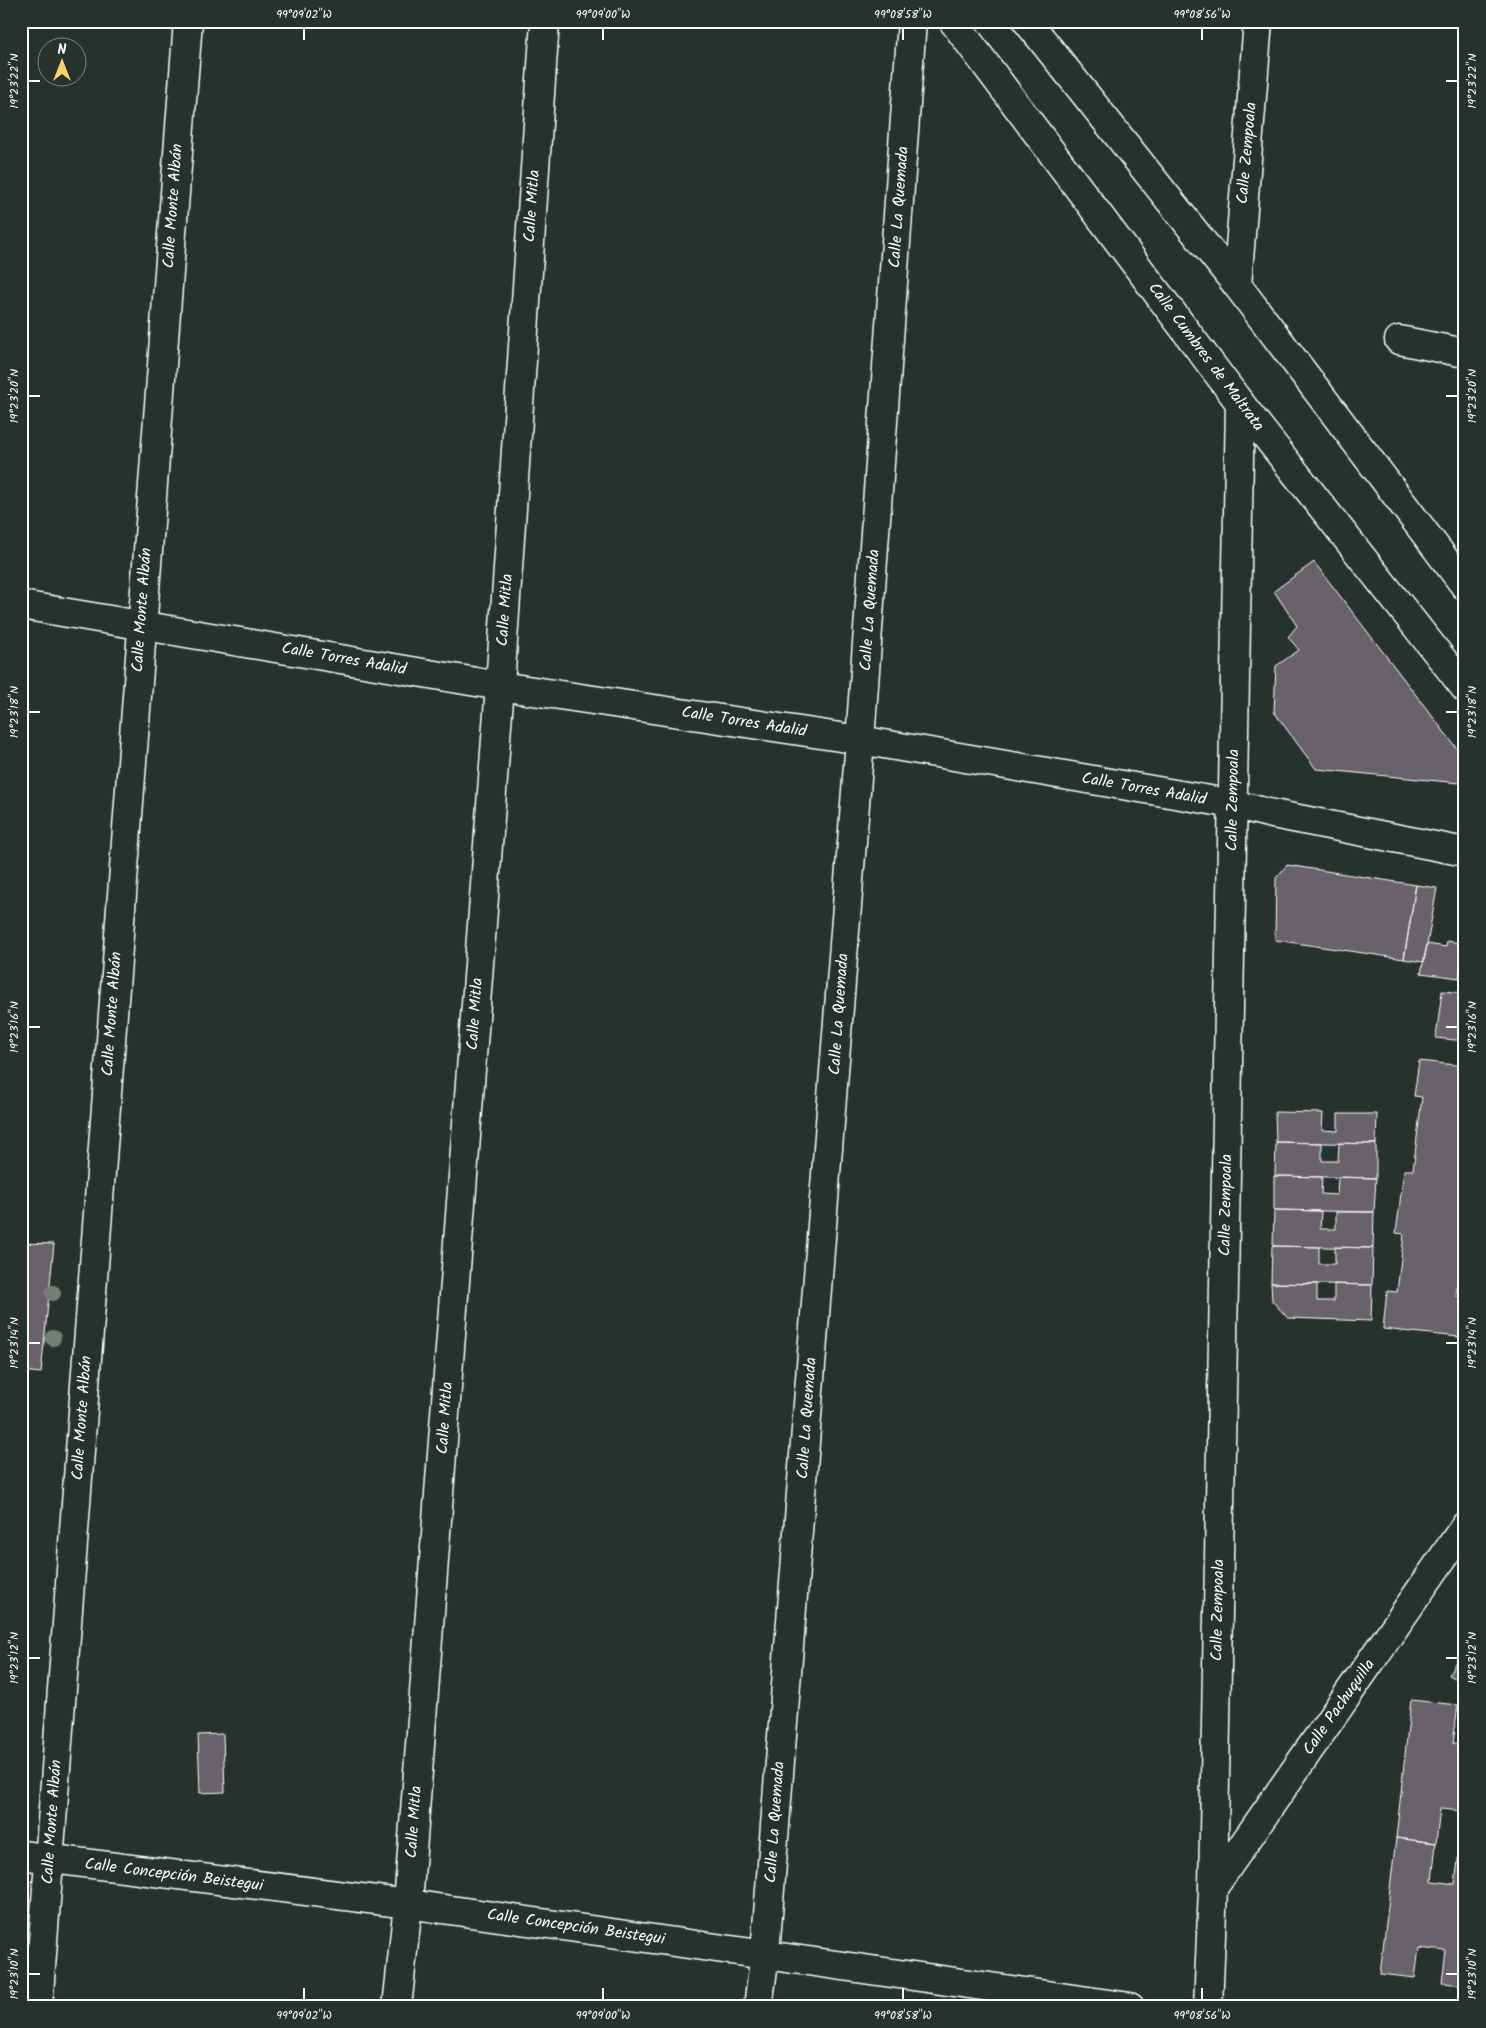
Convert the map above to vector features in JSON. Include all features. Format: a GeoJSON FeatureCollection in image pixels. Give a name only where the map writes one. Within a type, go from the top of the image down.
{"type":"FeatureCollection","features":[{"type":"Feature","properties":{"kind":"street","name":"Calle Monte Albán"},"geometry":{"type":"LineString","coordinates":[[38,2007],[188,21]]}},
{"type":"Feature","properties":{"kind":"street","name":"Calle Mitla"},"geometry":{"type":"LineString","coordinates":[[397,2007],[408,1904],[500,686],[545,21]]}},
{"type":"Feature","properties":{"kind":"street","name":"Calle La Quemada"},"geometry":{"type":"LineString","coordinates":[[758,2007],[765,1953],[860,740],[912,21]]}},
{"type":"Feature","properties":{"kind":"street","name":"Calle Cumbres de Maltrata"},"geometry":{"type":"LineString","coordinates":[[953,21],[1240,403],[1465,688]]}},
{"type":"Feature","properties":{"kind":"street"},"geometry":{"type":"LineString","coordinates":[[1027,21],[1236,285],[1465,586]]}},
{"type":"Feature","properties":{"kind":"street","name":"Calle Zempoala"},"geometry":{"type":"LineString","coordinates":[[1236,285],[1258,21]]}},
{"type":"Feature","properties":{"kind":"street"},"geometry":{"type":"LineString","coordinates":[[1399,340],[1465,353]]}},
{"type":"Feature","properties":{"kind":"street","name":"Calle Zempoala"},"geometry":{"type":"LineString","coordinates":[[1208,2007],[1213,1888],[1240,403]]}},
{"type":"Feature","properties":{"kind":"street","name":"Calle Torres Adalid"},"geometry":{"type":"LineString","coordinates":[[21,605],[500,686],[860,740],[1233,804],[1268,814],[1465,852]]}},
{"type":"Feature","properties":{"kind":"street","name":"Calle Pachuquilla"},"geometry":{"type":"LineString","coordinates":[[1213,1888],[1465,1526]]}},
{"type":"Feature","properties":{"kind":"street","name":"Calle Concepción Beistegui"},"geometry":{"type":"LineString","coordinates":[[21,1855],[408,1904],[765,1953],[1130,2007]]}},
{"type":"Feature","properties":{"kind":"building"},"geometry":{"type":"Polygon","coordinates":[[[1314,562],[1465,759],[1465,776],[1459,783],[1316,769],[1274,712],[1276,666],[1299,650],[1288,637],[1297,626],[1274,591],[1314,562]]]}},
{"type":"Feature","properties":{"kind":"building"},"geometry":{"type":"Polygon","coordinates":[[[1287,865],[1416,885],[1404,959],[1275,940],[1276,878],[1287,865]]]}},
{"type":"Feature","properties":{"kind":"building"},"geometry":{"type":"Polygon","coordinates":[[[1416,885],[1437,888],[1424,962],[1404,959],[1416,885]]]}},
{"type":"Feature","properties":{"kind":"building"},"geometry":{"type":"Polygon","coordinates":[[[1447,941],[1465,944],[1459,978],[1421,973],[1427,944],[1446,947],[1447,941]]]}},
{"type":"Feature","properties":{"kind":"building"},"geometry":{"type":"Polygon","coordinates":[[[1465,942],[1465,979],[1459,978],[1465,942]]]}},
{"type":"Feature","properties":{"kind":"building"},"geometry":{"type":"Polygon","coordinates":[[[1442,991],[1465,993],[1465,1041],[1436,1038],[1442,991]]]}},
{"type":"Feature","properties":{"kind":"building"},"geometry":{"type":"Polygon","coordinates":[[[1419,1061],[1465,1066],[1465,1230],[1456,1296],[1465,1297],[1465,1317],[1461,1316],[1459,1337],[1383,1329],[1387,1291],[1397,1292],[1404,1234],[1396,1233],[1404,1170],[1413,1170],[1422,1097],[1414,1096],[1419,1061]]]}},
{"type":"Feature","properties":{"kind":"building"},"geometry":{"type":"Polygon","coordinates":[[[1275,1112],[1323,1113],[1322,1130],[1338,1131],[1338,1114],[1377,1114],[1376,1144],[1276,1142],[1275,1112]]]}},
{"type":"Feature","properties":{"kind":"building"},"geometry":{"type":"Polygon","coordinates":[[[1276,1142],[1322,1143],[1322,1161],[1338,1161],[1339,1143],[1376,1144],[1376,1178],[1275,1176],[1276,1142]]]}},
{"type":"Feature","properties":{"kind":"building"},"geometry":{"type":"Polygon","coordinates":[[[1274,1176],[1322,1177],[1321,1194],[1337,1195],[1338,1177],[1376,1178],[1374,1212],[1274,1210],[1274,1176]]]}},
{"type":"Feature","properties":{"kind":"building"},"geometry":{"type":"Polygon","coordinates":[[[1274,1210],[1321,1211],[1320,1229],[1336,1229],[1336,1212],[1374,1212],[1373,1248],[1273,1246],[1274,1210]]]}},
{"type":"Feature","properties":{"kind":"building"},"geometry":{"type":"Polygon","coordinates":[[[21,1243],[54,1244],[41,1373],[21,1371],[21,1243]]]}},
{"type":"Feature","properties":{"kind":"building"},"geometry":{"type":"Polygon","coordinates":[[[1272,1246],[1319,1247],[1319,1264],[1335,1264],[1335,1247],[1373,1248],[1372,1285],[1271,1283],[1272,1246]]]}},
{"type":"Feature","properties":{"kind":"building"},"geometry":{"type":"Polygon","coordinates":[[[1271,1283],[1317,1284],[1317,1301],[1334,1301],[1334,1284],[1372,1285],[1371,1321],[1288,1318],[1272,1301],[1271,1283]]]}},
{"type":"Feature","properties":{"kind":"building"},"geometry":{"type":"Polygon","coordinates":[[[1465,1643],[1465,1683],[1449,1675],[1465,1643]]]}},
{"type":"Feature","properties":{"kind":"building"},"geometry":{"type":"Polygon","coordinates":[[[1411,1700],[1458,1705],[1453,1743],[1465,1744],[1465,1845],[1460,1844],[1463,1811],[1440,1809],[1436,1843],[1396,1838],[1411,1700]]]}},
{"type":"Feature","properties":{"kind":"building"},"geometry":{"type":"Polygon","coordinates":[[[223,1734],[225,1792],[200,1793],[198,1735],[223,1734]]]}},
{"type":"Feature","properties":{"kind":"building"},"geometry":{"type":"Polygon","coordinates":[[[1396,1838],[1436,1843],[1432,1881],[1455,1884],[1460,1844],[1465,1845],[1465,1985],[1442,1983],[1446,1951],[1419,1948],[1415,1978],[1380,1974],[1396,1838]]]}}]}
